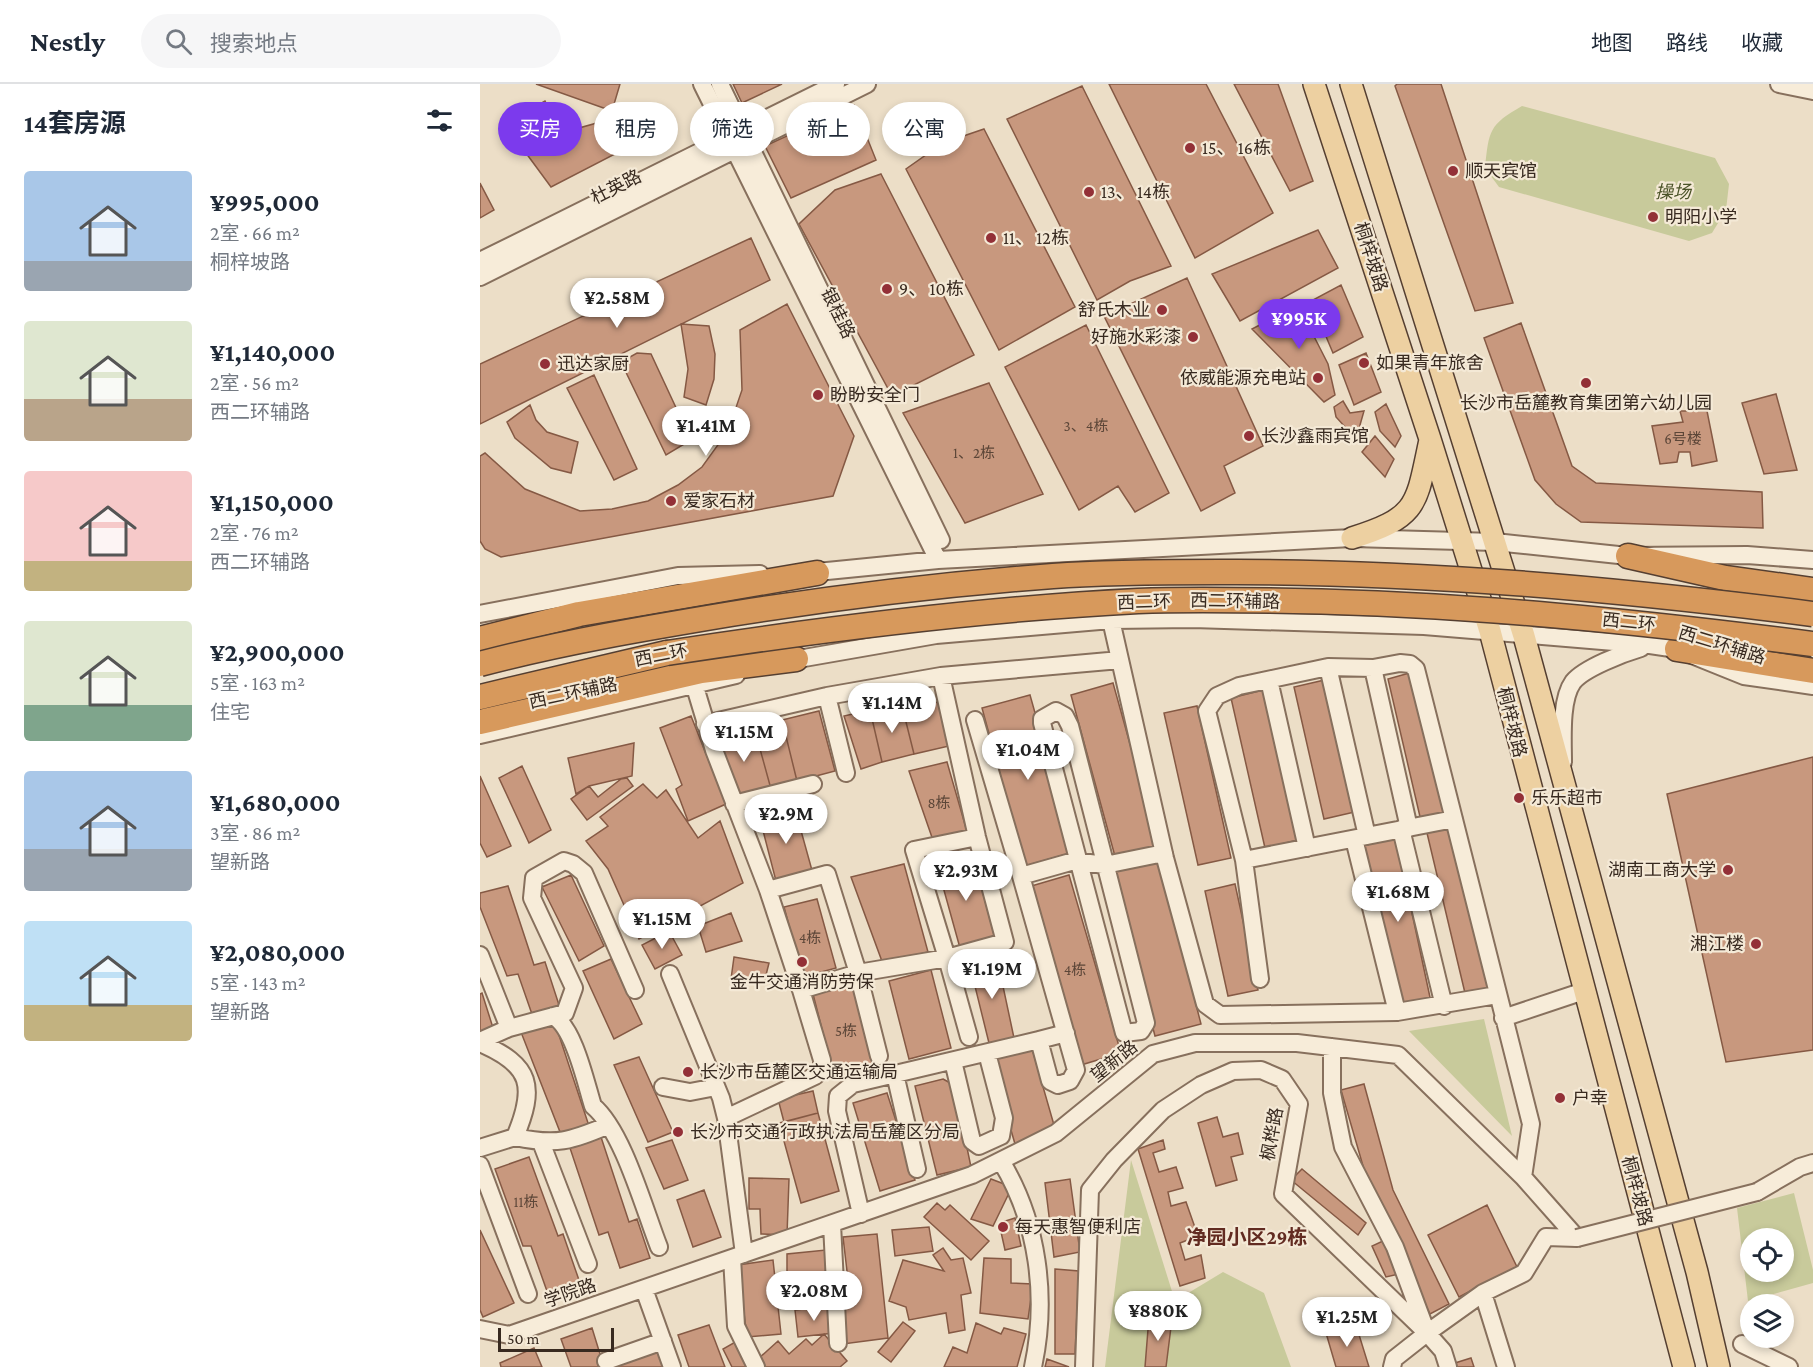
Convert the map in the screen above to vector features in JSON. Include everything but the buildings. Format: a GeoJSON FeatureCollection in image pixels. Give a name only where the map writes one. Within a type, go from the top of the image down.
{"type":"FeatureCollection","features":[{"type":"Feature","properties":{"kind":"highway"},"geometry":{"type":"LineString","coordinates":[[1628,556],[1725,578],[1813,590]]}},
{"type":"Feature","properties":{"kind":"highway","name":"西二环"},"geometry":{"type":"LineString","coordinates":[[480,664],[663,626],[831,599],[1055,576],[1142,572],[1279,572],[1480,579],[1595,589],[1813,614]]}},
{"type":"Feature","properties":{"kind":"highway"},"geometry":{"type":"LineString","coordinates":[[480,639],[591,612],[817,573]]}},
{"type":"Feature","properties":{"kind":"highway","name":"西二环"},"geometry":{"type":"LineString","coordinates":[[480,697],[667,653],[757,639],[921,618],[1140,601],[1255,600],[1446,606],[1552,614],[1813,644]]}},
{"type":"Feature","properties":{"kind":"highway"},"geometry":{"type":"LineString","coordinates":[[1677,649],[1813,671]]}},
{"type":"Feature","properties":{"kind":"highway"},"geometry":{"type":"LineString","coordinates":[[480,722],[796,659]]}},
{"type":"Feature","properties":{"kind":"main road","name":"桐梓坡路"},"geometry":{"type":"LineString","coordinates":[[1314,84],[1430,439],[1490,632],[1684,1367]]}},
{"type":"Feature","properties":{"kind":"main road","name":"桐梓坡路"},"geometry":{"type":"LineString","coordinates":[[1351,84],[1524,636],[1697,1272],[1719,1367]]}},
{"type":"Feature","properties":{"kind":"main road"},"geometry":{"type":"LineString","coordinates":[[1352,538],[1383,529],[1404,517],[1419,491],[1430,439]]}},
{"type":"Feature","properties":{"kind":"street","name":"银桂路"},"geometry":{"type":"LineString","coordinates":[[702,84],[714,102]]}},
{"type":"Feature","properties":{"kind":"street","name":"银桂路"},"geometry":{"type":"LineString","coordinates":[[720,84],[726,102]]}},
{"type":"Feature","properties":{"kind":"street","name":"杜英路"},"geometry":{"type":"LineString","coordinates":[[774,120],[836,84]]}},
{"type":"Feature","properties":{"kind":"street","name":"杜英路"},"geometry":{"type":"LineString","coordinates":[[774,125],[867,84]]}},
{"type":"Feature","properties":{"kind":"street"},"geometry":{"type":"LineString","coordinates":[[1779,84],[1813,91]]}},
{"type":"Feature","properties":{"kind":"street","name":"杜英路"},"geometry":{"type":"LineString","coordinates":[[480,261],[705,156]]}},
{"type":"Feature","properties":{"kind":"street","name":"杜英路"},"geometry":{"type":"LineString","coordinates":[[480,277],[709,156]]}},
{"type":"Feature","properties":{"kind":"street","name":"银桂路"},"geometry":{"type":"LineString","coordinates":[[747,156],[944,560]]}},
{"type":"Feature","properties":{"kind":"street"},"geometry":{"type":"LineString","coordinates":[[481,610],[678,576],[817,573],[944,560],[1352,538],[1463,543],[1495,542],[1628,556],[1747,555],[1813,560]]}},
{"type":"Feature","properties":{"kind":"street","name":"西二环辅路"},"geometry":{"type":"LineString","coordinates":[[796,659],[936,635],[1111,620],[1193,619],[1412,625],[1650,645],[1677,649],[1744,676],[1813,686]]}},
{"type":"Feature","properties":{"kind":"street"},"geometry":{"type":"LineString","coordinates":[[1111,620],[1164,853],[1205,1004],[1220,1015],[1397,1012],[1444,1006],[1497,995]]}},
{"type":"Feature","properties":{"kind":"street"},"geometry":{"type":"LineString","coordinates":[[1563,780],[1564,710],[1573,682],[1626,653],[1650,645]]}},
{"type":"Feature","properties":{"kind":"street"},"geometry":{"type":"LineString","coordinates":[[705,724],[827,696],[941,676],[1120,660]]}},
{"type":"Feature","properties":{"kind":"street"},"geometry":{"type":"LineString","coordinates":[[1260,979],[1244,860],[1207,711],[1217,696],[1239,686],[1328,667],[1373,668],[1400,663],[1410,664],[1416,669],[1531,1124],[1522,1177]]}},
{"type":"Feature","properties":{"kind":"street"},"geometry":{"type":"LineString","coordinates":[[1328,667],[1360,837],[1397,1012]]}},
{"type":"Feature","properties":{"kind":"street"},"geometry":{"type":"LineString","coordinates":[[1373,668],[1444,1006]]}},
{"type":"Feature","properties":{"kind":"street"},"geometry":{"type":"LineString","coordinates":[[801,990],[858,973],[947,958],[1005,942],[977,837],[941,676]]}},
{"type":"Feature","properties":{"kind":"street"},"geometry":{"type":"LineString","coordinates":[[698,679],[705,724],[768,890],[822,1060],[822,1069],[814,1076],[726,1118]]}},
{"type":"Feature","properties":{"kind":"street","name":"西二环辅路"},"geometry":{"type":"LineString","coordinates":[[480,735],[698,679]]}},
{"type":"Feature","properties":{"kind":"street"},"geometry":{"type":"LineString","coordinates":[[1269,680],[1306,848]]}},
{"type":"Feature","properties":{"kind":"street"},"geometry":{"type":"LineString","coordinates":[[827,696],[846,773]]}},
{"type":"Feature","properties":{"kind":"street"},"geometry":{"type":"LineString","coordinates":[[1056,711],[1065,716],[1070,726],[1105,865],[1146,1023],[1141,1031],[1130,1035],[1124,1034],[1042,723],[1042,719],[1056,711]]}},
{"type":"Feature","properties":{"kind":"street"},"geometry":{"type":"LineString","coordinates":[[975,720],[1076,1070],[1070,1081],[1058,1085],[1050,1081],[1039,1040]]}},
{"type":"Feature","properties":{"kind":"street"},"geometry":{"type":"LineString","coordinates":[[734,804],[813,784]]}},
{"type":"Feature","properties":{"kind":"street"},"geometry":{"type":"LineString","coordinates":[[1244,860],[1454,819]]}},
{"type":"Feature","properties":{"kind":"street"},"geometry":{"type":"LineString","coordinates":[[969,1037],[914,850],[977,837]]}},
{"type":"Feature","properties":{"kind":"street"},"geometry":{"type":"LineString","coordinates":[[1021,876],[1077,861],[1105,865],[1164,853]]}},
{"type":"Feature","properties":{"kind":"street"},"geometry":{"type":"LineString","coordinates":[[480,1042],[509,1028],[565,1013],[574,988],[532,898],[534,878],[564,861],[573,864],[584,873],[635,990]]}},
{"type":"Feature","properties":{"kind":"street"},"geometry":{"type":"LineString","coordinates":[[768,890],[826,874],[858,973],[879,1056]]}},
{"type":"Feature","properties":{"kind":"street"},"geometry":{"type":"LineString","coordinates":[[480,955],[509,1028]]}},
{"type":"Feature","properties":{"kind":"street"},"geometry":{"type":"LineString","coordinates":[[670,974],[716,1087],[726,1118],[738,1256],[736,1326],[756,1367]]}},
{"type":"Feature","properties":{"kind":"street"},"geometry":{"type":"LineString","coordinates":[[1503,1018],[1584,991]]}},
{"type":"Feature","properties":{"kind":"street"},"geometry":{"type":"LineString","coordinates":[[553,1016],[559,1019],[569,1032],[593,1106],[616,1135],[659,1247]]}},
{"type":"Feature","properties":{"kind":"street"},"geometry":{"type":"LineString","coordinates":[[861,1214],[837,1112],[838,1096],[853,1084],[1066,1033]]}},
{"type":"Feature","properties":{"kind":"street"},"geometry":{"type":"LineString","coordinates":[[480,1042],[503,1053],[516,1064],[527,1082],[526,1109],[514,1137]]}},
{"type":"Feature","properties":{"kind":"street","name":"望新路"},"geometry":{"type":"LineString","coordinates":[[672,1279],[972,1175],[1056,1133],[1153,1054],[1195,1044],[1297,1043],[1398,1055],[1522,1177],[1577,1238]]}},
{"type":"Feature","properties":{"kind":"street"},"geometry":{"type":"LineString","coordinates":[[1332,1047],[1332,1093],[1343,1147],[1395,1247],[1427,1333],[1443,1351],[1448,1367]]}},
{"type":"Feature","properties":{"kind":"street"},"geometry":{"type":"LineString","coordinates":[[953,1061],[972,1141],[979,1146],[1002,1136],[1004,1118],[987,1053]]}},
{"type":"Feature","properties":{"kind":"street","name":"枫桦路"},"geometry":{"type":"LineString","coordinates":[[1084,1367],[1090,1190],[1114,1160],[1163,1110],[1201,1084],[1233,1071],[1261,1070],[1282,1079],[1299,1104],[1283,1194],[1427,1333]]}},
{"type":"Feature","properties":{"kind":"street"},"geometry":{"type":"LineString","coordinates":[[895,1074],[917,1169]]}},
{"type":"Feature","properties":{"kind":"street"},"geometry":{"type":"LineString","coordinates":[[663,1087],[690,1092],[716,1087]]}},
{"type":"Feature","properties":{"kind":"street"},"geometry":{"type":"LineString","coordinates":[[480,1148],[514,1137],[541,1142],[567,1142],[609,1125]]}},
{"type":"Feature","properties":{"kind":"street"},"geometry":{"type":"LineString","coordinates":[[541,1142],[588,1264]]}},
{"type":"Feature","properties":{"kind":"street"},"geometry":{"type":"LineString","coordinates":[[1001,1161],[1016,1185],[1037,1260],[1041,1302],[1038,1343],[1033,1367]]}},
{"type":"Feature","properties":{"kind":"street"},"geometry":{"type":"LineString","coordinates":[[1392,1367],[1394,1359],[1483,1293],[1524,1273],[1546,1237],[1577,1238],[1756,1192],[1800,1167],[1813,1163]]}},
{"type":"Feature","properties":{"kind":"street"},"geometry":{"type":"LineString","coordinates":[[480,1165],[528,1294]]}},
{"type":"Feature","properties":{"kind":"street"},"geometry":{"type":"LineString","coordinates":[[832,1224],[838,1343]]}},
{"type":"Feature","properties":{"kind":"street","name":"学院路"},"geometry":{"type":"LineString","coordinates":[[480,1329],[510,1335],[672,1279]]}},
{"type":"Feature","properties":{"kind":"street"},"geometry":{"type":"LineString","coordinates":[[644,1288],[672,1367]]}},
{"type":"Feature","properties":{"kind":"street"},"geometry":{"type":"LineString","coordinates":[[1483,1293],[1506,1367]]}},
{"type":"Feature","properties":{"kind":"street"},"geometry":{"type":"LineString","coordinates":[[606,1361],[663,1341]]}},
{"type":"Feature","properties":{"kind":"street"},"geometry":{"type":"LineString","coordinates":[[1750,1348],[1789,1367]]}},
{"type":"Feature","properties":{"kind":"green space","name":"操场"},"geometry":{"type":"Polygon","coordinates":[[[1522,106],[1715,158],[1729,184],[1726,210],[1712,233],[1689,241],[1499,187],[1485,168],[1490,137],[1503,118],[1522,106]]]}},
{"type":"Feature","properties":{"kind":"green space"},"geometry":{"type":"Polygon","coordinates":[[[1484,1019],[1512,1136],[1409,1031],[1484,1019]]]}},
{"type":"Feature","properties":{"kind":"green space"},"geometry":{"type":"Polygon","coordinates":[[[1131,1160],[1175,1301],[1223,1272],[1264,1293],[1291,1367],[1105,1367],[1131,1160]]]}},
{"type":"Feature","properties":{"kind":"green space"},"geometry":{"type":"Polygon","coordinates":[[[1794,1193],[1813,1270],[1813,1283],[1773,1294],[1747,1294],[1746,1282],[1794,1282],[1794,1228],[1740,1228],[1740,1233],[1737,1208],[1794,1193]]]}},
{"type":"Feature","properties":{"kind":"place","name":"15、 16栋"},"geometry":{"type":"Point","coordinates":[1190,148]}},
{"type":"Feature","properties":{"kind":"place","name":"顺天宾馆"},"geometry":{"type":"Point","coordinates":[1453,171]}},
{"type":"Feature","properties":{"kind":"place","name":"13、 14栋"},"geometry":{"type":"Point","coordinates":[1089,192]}},
{"type":"Feature","properties":{"kind":"place","name":"明阳小学"},"geometry":{"type":"Point","coordinates":[1653,217]}},
{"type":"Feature","properties":{"kind":"place","name":"11、 12栋"},"geometry":{"type":"Point","coordinates":[991,238]}},
{"type":"Feature","properties":{"kind":"place","name":"9、 10栋"},"geometry":{"type":"Point","coordinates":[887,289]}},
{"type":"Feature","properties":{"kind":"place","name":"舒氏木业"},"geometry":{"type":"Point","coordinates":[1162,310]}},
{"type":"Feature","properties":{"kind":"place","name":"好施水彩漆"},"geometry":{"type":"Point","coordinates":[1193,337]}},
{"type":"Feature","properties":{"kind":"place","name":"如果青年旅舍"},"geometry":{"type":"Point","coordinates":[1364,363]}},
{"type":"Feature","properties":{"kind":"place","name":"迅达家厨"},"geometry":{"type":"Point","coordinates":[545,364]}},
{"type":"Feature","properties":{"kind":"place","name":"依威能源充电站"},"geometry":{"type":"Point","coordinates":[1318,378]}},
{"type":"Feature","properties":{"kind":"place","name":"长沙市岳麓教育集团第六幼儿园"},"geometry":{"type":"Point","coordinates":[1586,383]}},
{"type":"Feature","properties":{"kind":"place","name":"盼盼安全门"},"geometry":{"type":"Point","coordinates":[818,395]}},
{"type":"Feature","properties":{"kind":"place","name":"长沙鑫雨宾馆"},"geometry":{"type":"Point","coordinates":[1249,436]}},
{"type":"Feature","properties":{"kind":"place","name":"爱家石材"},"geometry":{"type":"Point","coordinates":[671,501]}},
{"type":"Feature","properties":{"kind":"place","name":"乐乐超市"},"geometry":{"type":"Point","coordinates":[1519,798]}},
{"type":"Feature","properties":{"kind":"place","name":"湖南工商大学"},"geometry":{"type":"Point","coordinates":[1728,870]}},
{"type":"Feature","properties":{"kind":"place","name":"湘江楼"},"geometry":{"type":"Point","coordinates":[1756,944]}},
{"type":"Feature","properties":{"kind":"place","name":"金牛交通消防劳保"},"geometry":{"type":"Point","coordinates":[802,962]}},
{"type":"Feature","properties":{"kind":"place","name":"长沙市岳麓区交通运输局"},"geometry":{"type":"Point","coordinates":[688,1072]}},
{"type":"Feature","properties":{"kind":"place","name":"户幸"},"geometry":{"type":"Point","coordinates":[1560,1098]}},
{"type":"Feature","properties":{"kind":"place","name":"长沙市交通行政执法局岳麓区分局"},"geometry":{"type":"Point","coordinates":[678,1132]}},
{"type":"Feature","properties":{"kind":"place","name":"每天惠智便利店"},"geometry":{"type":"Point","coordinates":[1003,1227]}},
{"type":"Feature","properties":{"kind":"district","name":"净园小区29栋"},"geometry":{"type":"Point","coordinates":[1247,1237]}}]}
